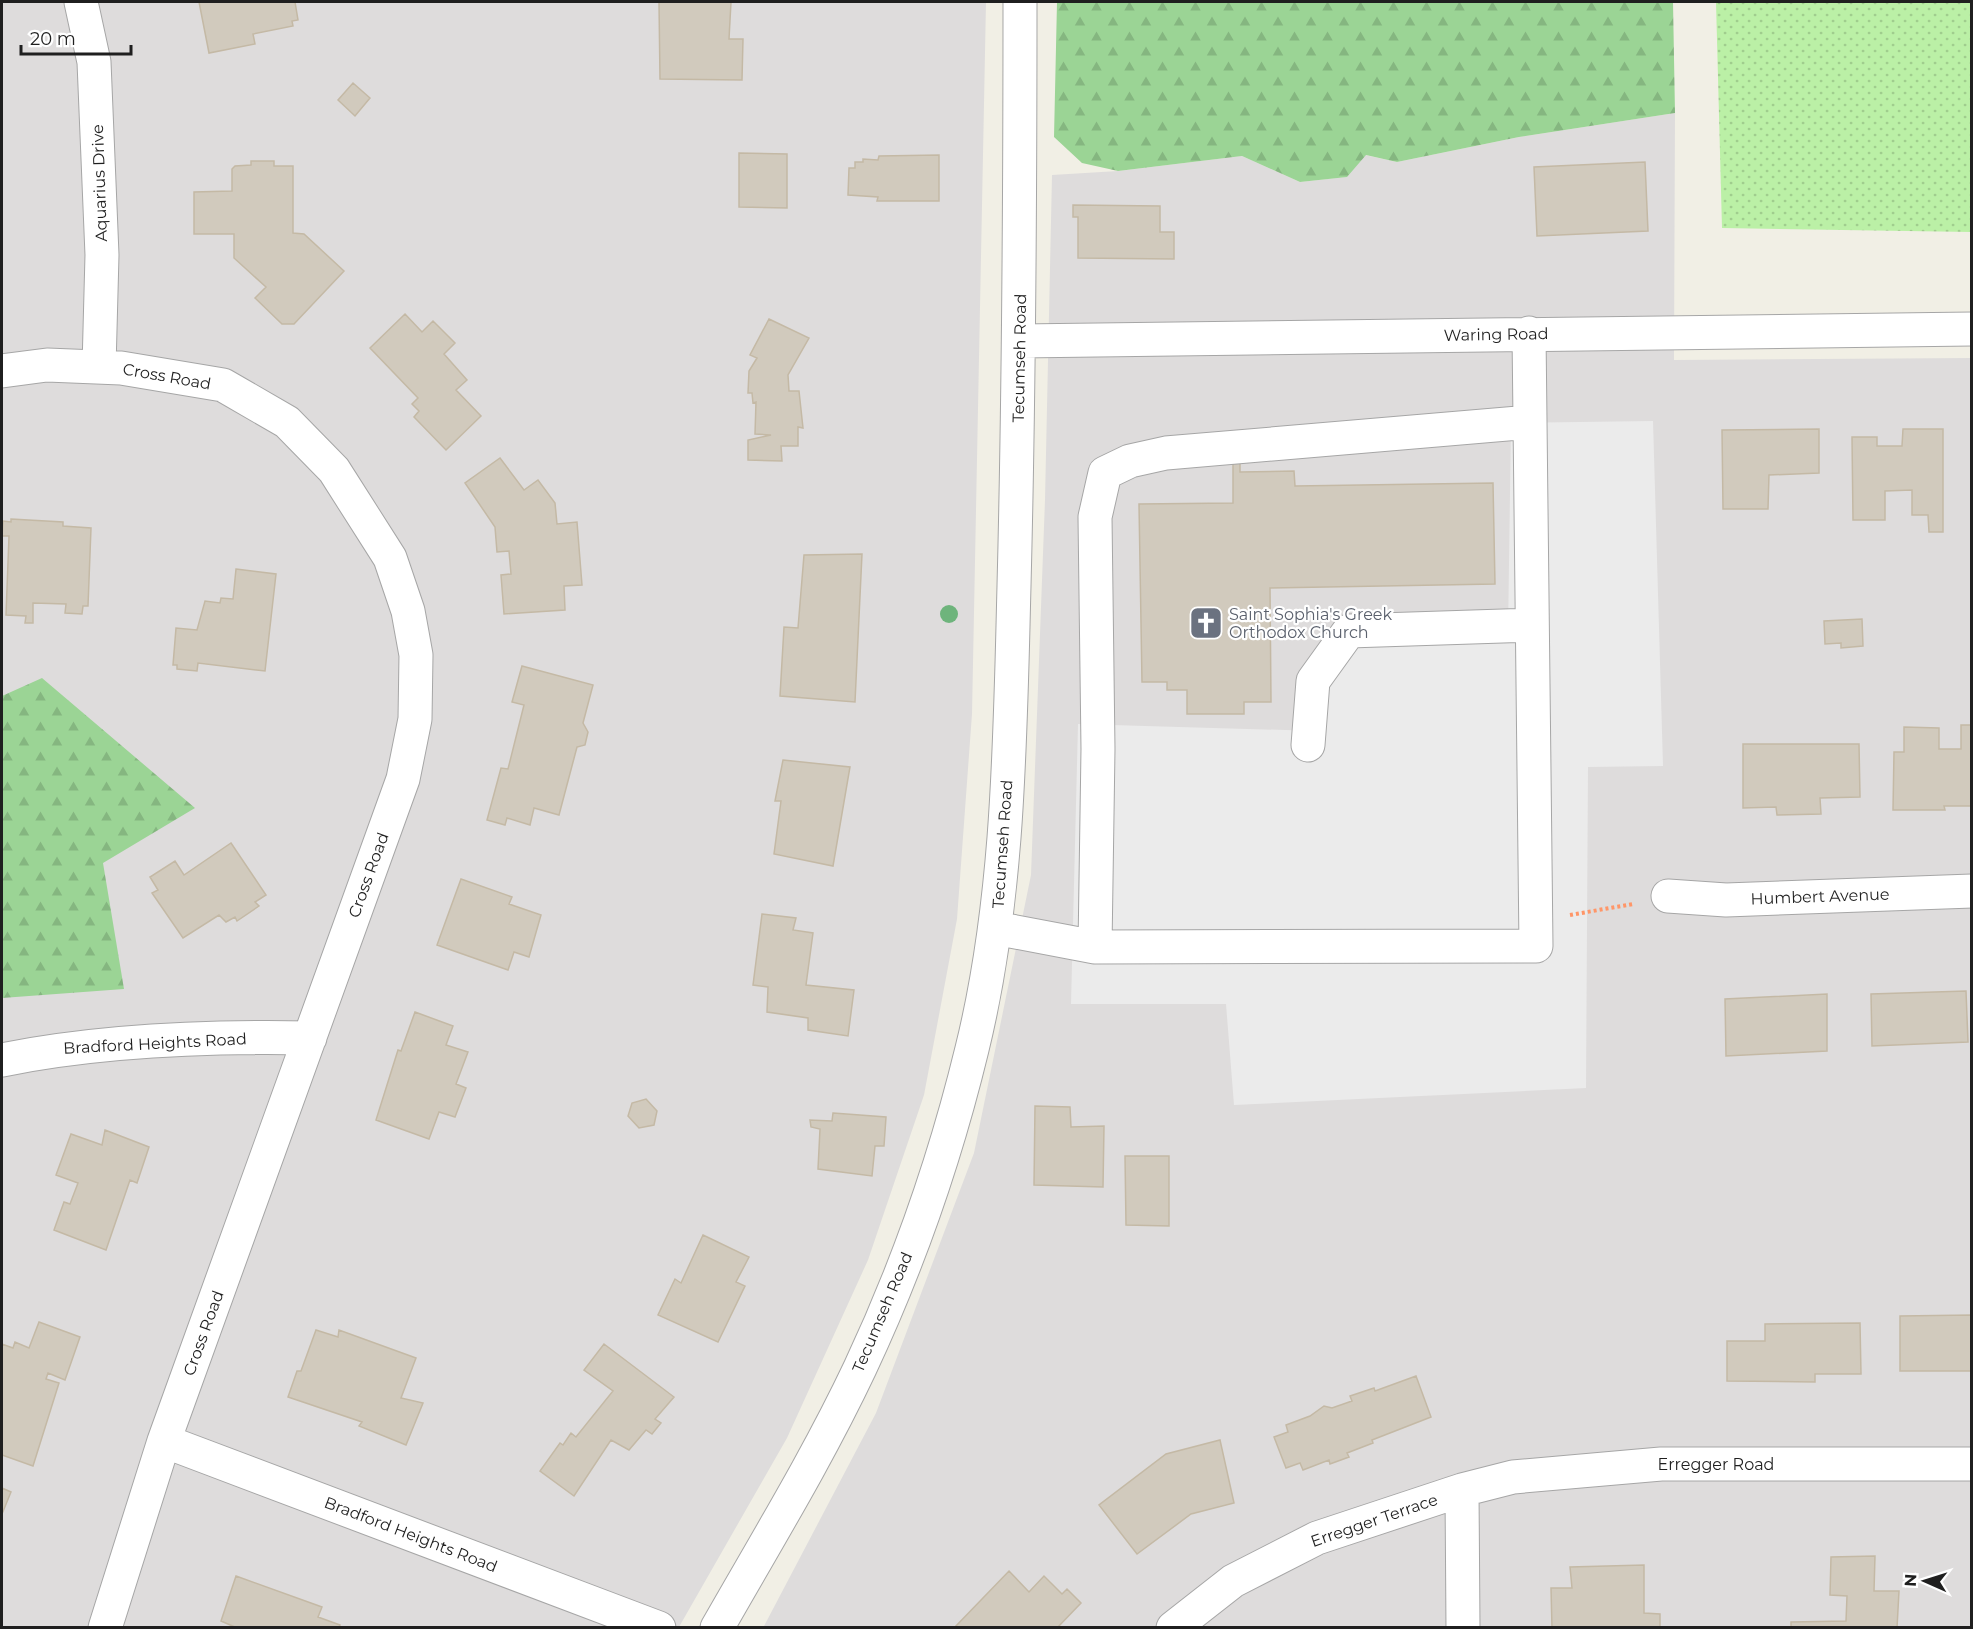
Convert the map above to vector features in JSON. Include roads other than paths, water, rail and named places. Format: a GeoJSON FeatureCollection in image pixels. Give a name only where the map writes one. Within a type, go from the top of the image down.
{"type":"FeatureCollection","features":[{"type":"Feature","properties":{"kind":"street","name":"Aquarius Drive"},"geometry":{"type":"LineString","coordinates":[[81,2],[94,62],[102,255],[99,367]]}},
{"type":"Feature","properties":{"kind":"street","name":"Tecumseh Road"},"geometry":{"type":"LineString","coordinates":[[717,1628],[798,1488],[860,1367],[928,1201],[972,1048],[995,928],[1011,726],[1020,341],[1020,2]]}},
{"type":"Feature","properties":{"kind":"street","name":"Waring Road"},"geometry":{"type":"LineString","coordinates":[[1020,341],[1971,329]]}},
{"type":"Feature","properties":{"kind":"street"},"geometry":{"type":"LineString","coordinates":[[995,928],[1095,947],[1536,946],[1528,333]]}},
{"type":"Feature","properties":{"kind":"street","name":"Cross Road"},"geometry":{"type":"LineString","coordinates":[[2,370],[47,366],[121,368],[223,386],[287,422],[334,470],[390,558],[408,610],[416,655],[415,719],[403,778],[164,1441],[105,1628]]}},
{"type":"Feature","properties":{"kind":"street"},"geometry":{"type":"LineString","coordinates":[[1095,947],[1098,748],[1095,517],[1105,473],[1130,461],[1166,453],[1530,422]]}},
{"type":"Feature","properties":{"kind":"street"},"geometry":{"type":"LineString","coordinates":[[1308,745],[1313,681],[1349,631],[1532,625]]}},
{"type":"Feature","properties":{"kind":"street","name":"Humbert Avenue"},"geometry":{"type":"LineString","coordinates":[[1668,896],[1726,900],[1971,891]]}},
{"type":"Feature","properties":{"kind":"street","name":"Bradford Heights Road"},"geometry":{"type":"LineString","coordinates":[[2,1060],[58,1048],[242,1037],[309,1038]]}},
{"type":"Feature","properties":{"kind":"street","name":"Bradford Heights Road"},"geometry":{"type":"LineString","coordinates":[[164,1441],[658,1628]]}},
{"type":"Feature","properties":{"kind":"street","name":"Erregger Road"},"geometry":{"type":"LineString","coordinates":[[1462,1490],[1513,1477],[1661,1464],[1971,1464]]}},
{"type":"Feature","properties":{"kind":"street","name":"Erregger Terrace"},"geometry":{"type":"LineString","coordinates":[[1173,1628],[1233,1581],[1317,1538],[1462,1490],[1463,1628]]}},
{"type":"Feature","properties":{"kind":"place","name":"Saint Sophia's Greek Orthodox Church"},"geometry":{"type":"Point","coordinates":[1206,623]}}]}
